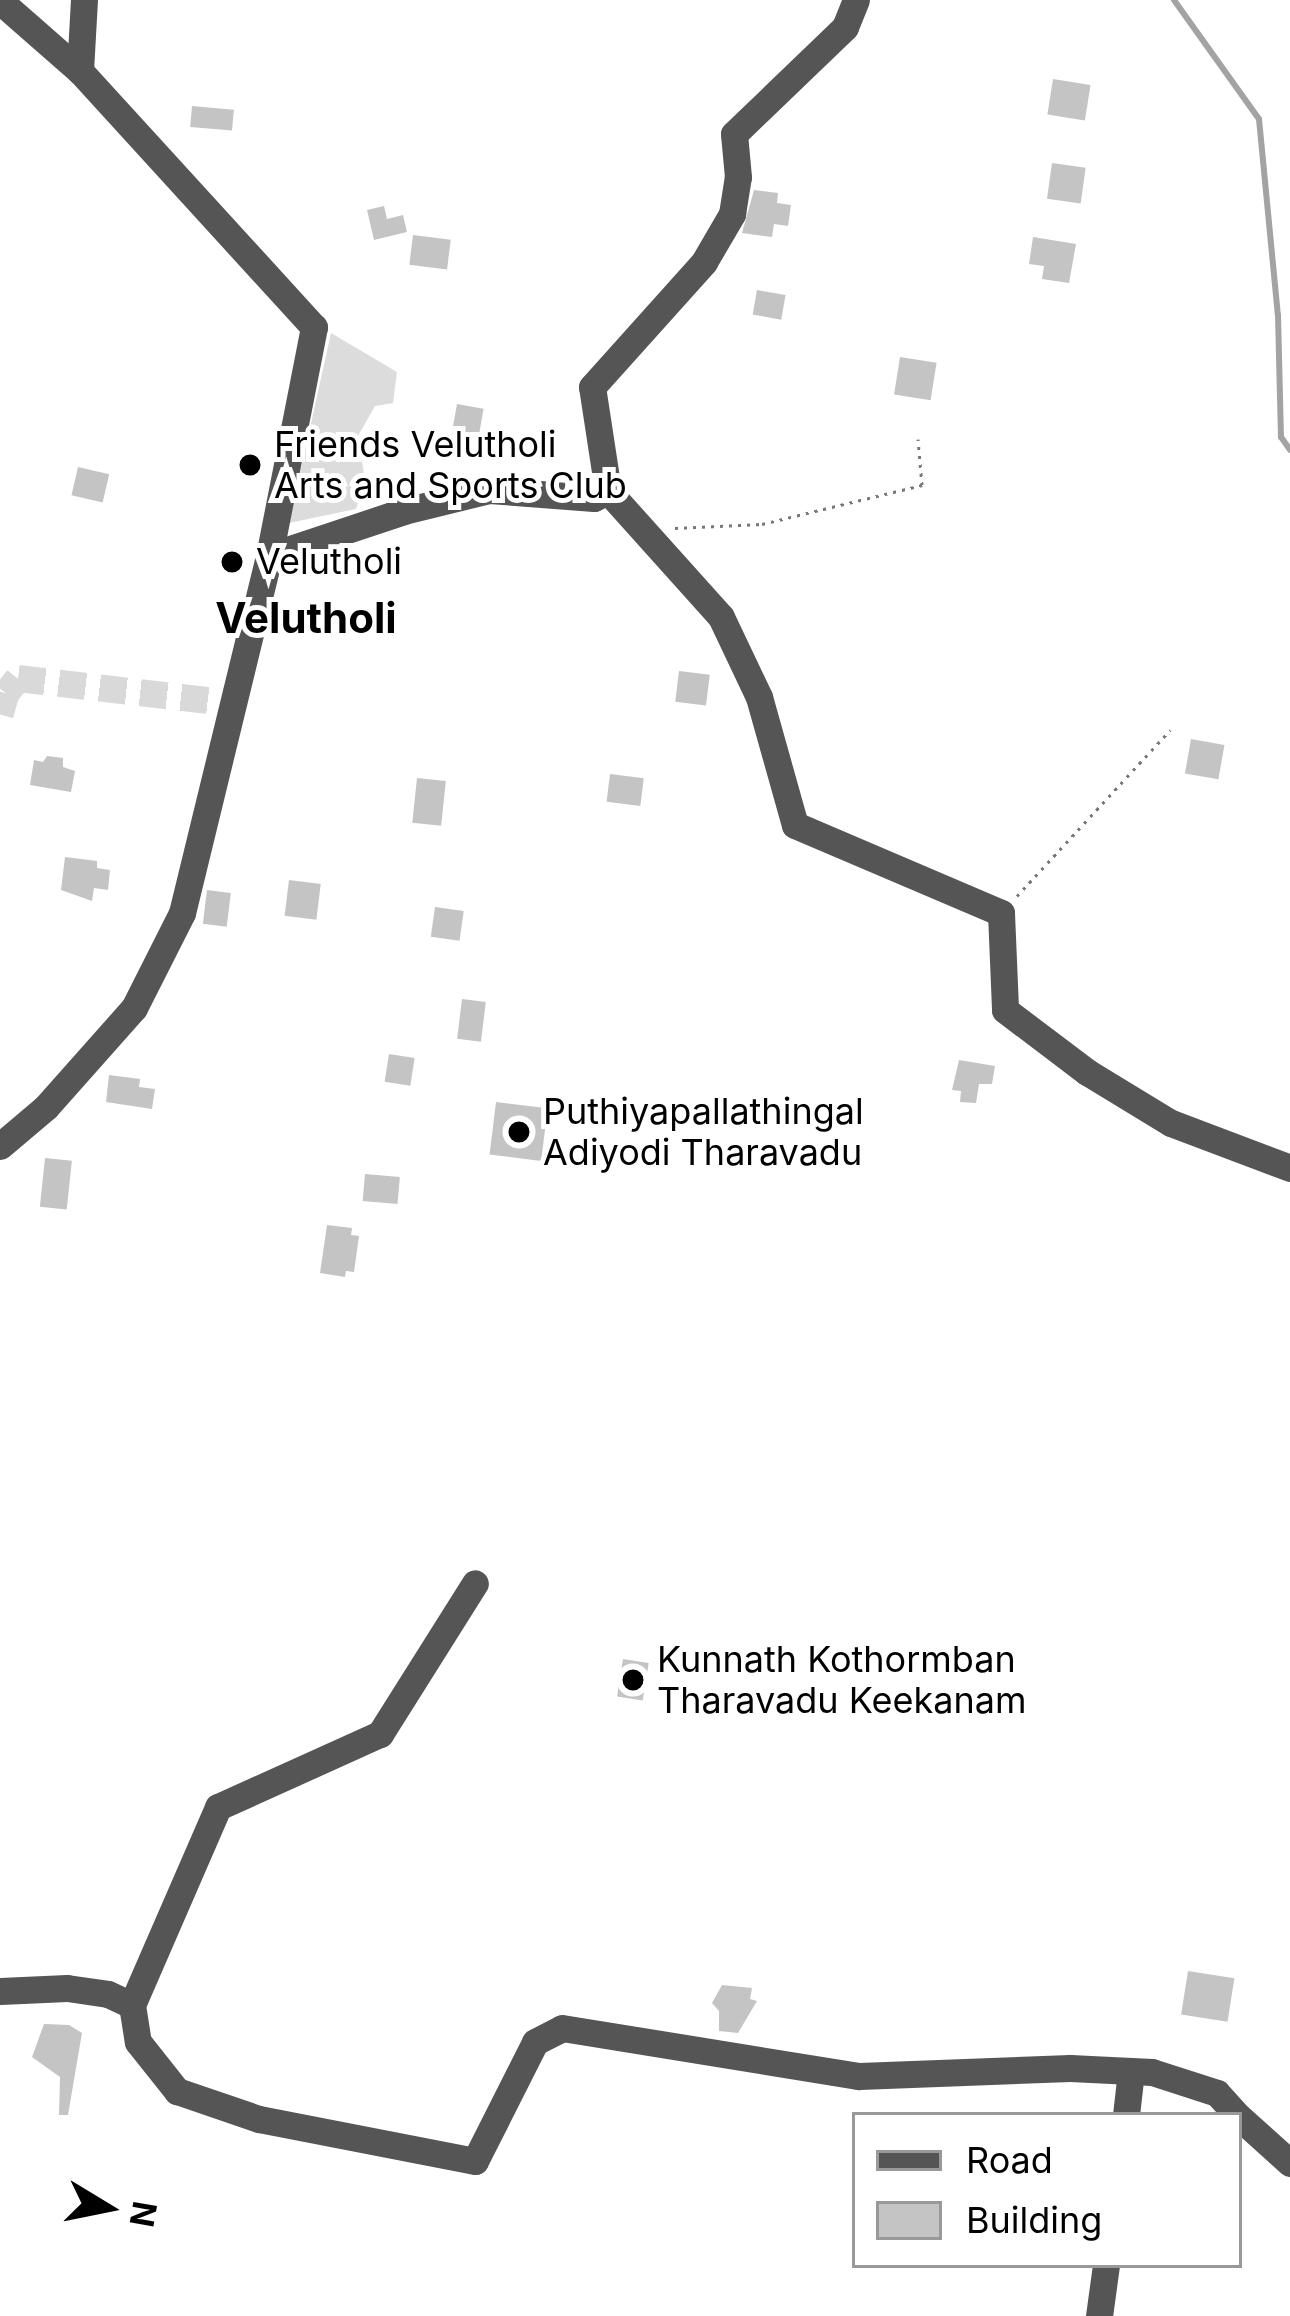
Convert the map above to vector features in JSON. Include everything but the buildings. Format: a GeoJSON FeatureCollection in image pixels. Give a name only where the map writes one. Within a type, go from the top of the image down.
{"type":"FeatureCollection","features":[{"type":"Feature","properties":{"kind":"street"},"geometry":{"type":"LineString","coordinates":[[80,70],[84,0]]}},
{"type":"Feature","properties":{"kind":"street"},"geometry":{"type":"LineString","coordinates":[[856,0],[845,27],[734,134],[738,177],[732,214],[704,262],[592,387],[608,491],[721,617],[759,698],[796,825],[1000,914],[1005,1010],[1087,1072],[1171,1123],[1290,1168]]}},
{"type":"Feature","properties":{"kind":"street"},"geometry":{"type":"LineString","coordinates":[[0,1],[80,70],[314,327],[268,556],[182,913],[134,1008],[46,1107],[0,1146]]}},
{"type":"Feature","properties":{"kind":"street"},"geometry":{"type":"LineString","coordinates":[[268,556],[404,511],[489,490],[594,498],[608,491]]}},
{"type":"Feature","properties":{"kind":"street"},"geometry":{"type":"LineString","coordinates":[[476,1583],[380,1734],[218,1807],[132,2005],[138,2042],[177,2091],[259,2119],[475,2161],[535,2042],[562,2028],[859,2076],[1070,2068],[1152,2072],[1216,2093],[1234,2112]]}},
{"type":"Feature","properties":{"kind":"street"},"geometry":{"type":"LineString","coordinates":[[0,1991],[67,1988],[108,1994],[132,2005]]}},
{"type":"Feature","properties":{"kind":"street"},"geometry":{"type":"LineString","coordinates":[[1126,2112],[1131,2071]]}},
{"type":"Feature","properties":{"kind":"street"},"geometry":{"type":"LineString","coordinates":[[1242,2120],[1290,2163]]}},
{"type":"Feature","properties":{"kind":"street"},"geometry":{"type":"LineString","coordinates":[[1099,2316],[1106,2268]]}},
{"type":"Feature","properties":{"kind":"path"},"geometry":{"type":"LineString","coordinates":[[643,529],[762,524],[922,485],[918,439]]}},
{"type":"Feature","properties":{"kind":"path"},"geometry":{"type":"LineString","coordinates":[[1000,914],[1170,730]]}},
{"type":"Feature","properties":{"kind":"shaded area"},"geometry":{"type":"Polygon","coordinates":[[[331,333],[397,372],[393,403],[375,406],[358,436],[365,481],[356,509],[289,523],[331,333]]]}},
{"type":"Feature","properties":{"kind":"waterway"},"geometry":{"type":"LineString","coordinates":[[1174,0],[1259,119],[1278,315],[1281,437],[1290,450]]}},
{"type":"Feature","properties":{"kind":"tunnel"},"geometry":{"type":"LineString","coordinates":[[0,714],[6,693],[18,678],[233,703]]}},
{"type":"Feature","properties":{"kind":"place","name":"Friends Velutholi Arts and Sports Club"},"geometry":{"type":"Point","coordinates":[250,465]}},
{"type":"Feature","properties":{"kind":"place","name":"Velutholi"},"geometry":{"type":"Point","coordinates":[232,562]}},
{"type":"Feature","properties":{"kind":"place","name":"Puthiyapallathingal Adiyodi Tharavadu"},"geometry":{"type":"Point","coordinates":[519,1132]}},
{"type":"Feature","properties":{"kind":"place","name":"Kunnath Kothormban Tharavadu Keekanam"},"geometry":{"type":"Point","coordinates":[633,1680]}},
{"type":"Feature","properties":{"kind":"district","name":"Velutholi"},"geometry":{"type":"Point","coordinates":[306,618]}}]}
